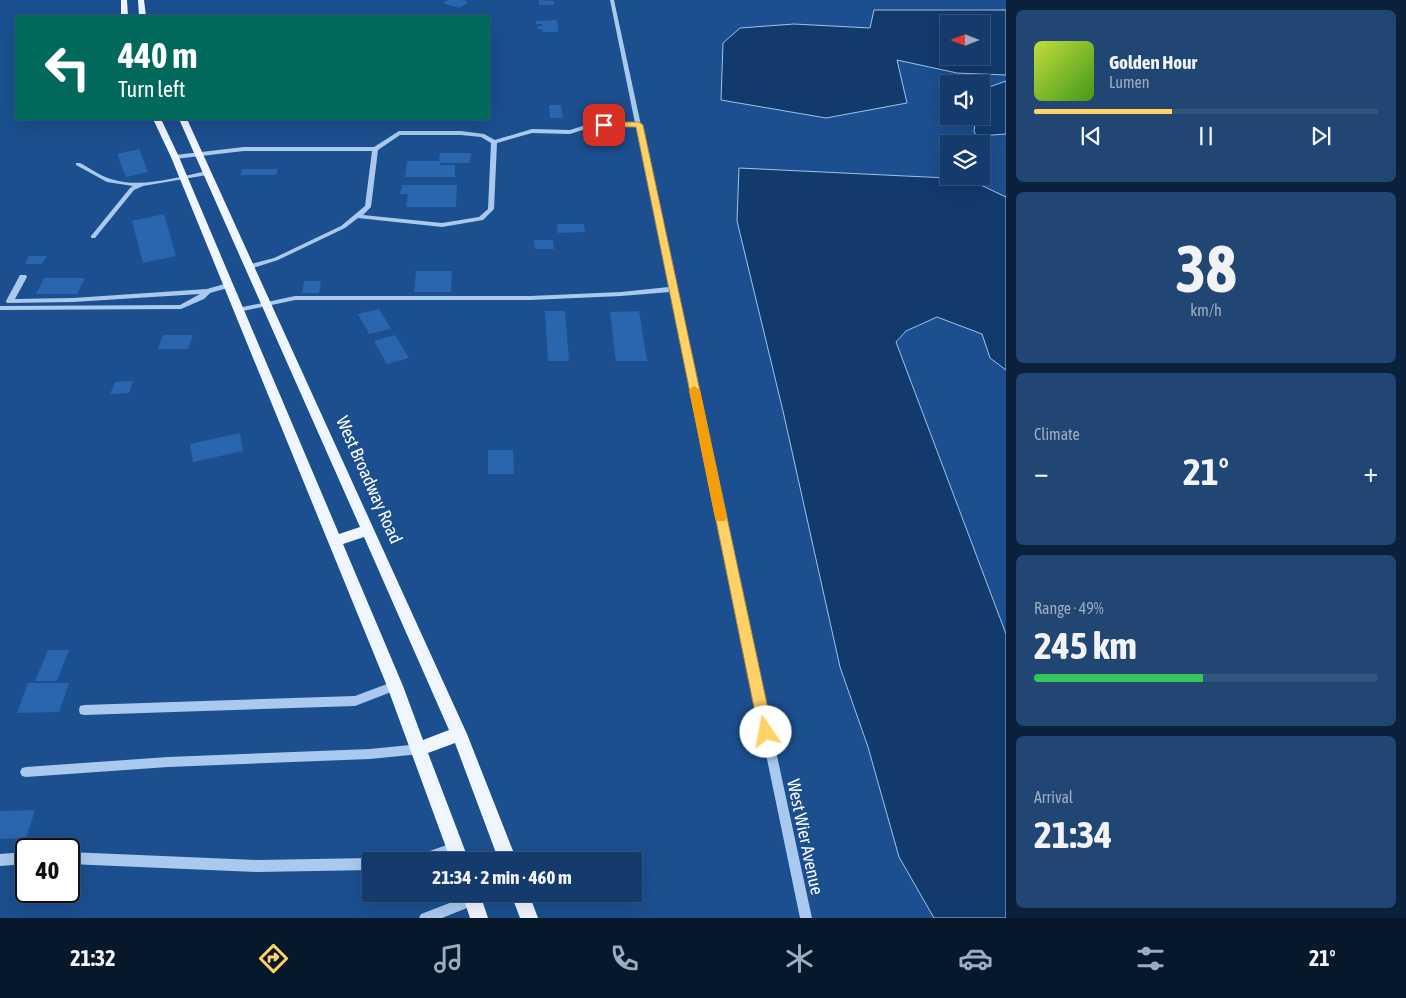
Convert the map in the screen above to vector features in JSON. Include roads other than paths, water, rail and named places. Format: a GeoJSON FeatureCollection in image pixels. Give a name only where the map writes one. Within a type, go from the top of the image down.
{"type":"FeatureCollection","features":[{"type":"Feature","properties":{"kind":"main road"},"geometry":{"type":"LineString","coordinates":[[124,0],[125,15]]}},
{"type":"Feature","properties":{"kind":"main road"},"geometry":{"type":"LineString","coordinates":[[141,0],[143,15]]}},
{"type":"Feature","properties":{"kind":"main road"},"geometry":{"type":"LineString","coordinates":[[157,120],[175,157],[395,686],[457,852]]}},
{"type":"Feature","properties":{"kind":"main road","name":"West Broadway Road"},"geometry":{"type":"LineString","coordinates":[[183,120],[459,734],[505,852]]}},
{"type":"Feature","properties":{"kind":"main road"},"geometry":{"type":"LineString","coordinates":[[334,541],[368,530]]}},
{"type":"Feature","properties":{"kind":"main road"},"geometry":{"type":"LineString","coordinates":[[420,749],[459,734]]}},
{"type":"Feature","properties":{"kind":"main road"},"geometry":{"type":"LineString","coordinates":[[474,902],[479,918]]}},
{"type":"Feature","properties":{"kind":"main road"},"geometry":{"type":"LineString","coordinates":[[523,902],[529,918]]}},
{"type":"Feature","properties":{"kind":"street","name":"West Wier Avenue"},"geometry":{"type":"LineString","coordinates":[[612,0],[806,918]]}},
{"type":"Feature","properties":{"kind":"street"},"geometry":{"type":"LineString","coordinates":[[175,157],[244,148],[375,148],[399,133],[461,133],[482,135],[494,142],[532,131],[570,132],[592,124],[639,125]]}},
{"type":"Feature","properties":{"kind":"street"},"geometry":{"type":"LineString","coordinates":[[357,216],[442,225],[481,219],[491,209],[494,142]]}},
{"type":"Feature","properties":{"kind":"street"},"geometry":{"type":"LineString","coordinates":[[250,267],[276,259],[335,231],[368,207],[375,148]]}},
{"type":"Feature","properties":{"kind":"street"},"geometry":{"type":"LineString","coordinates":[[183,177],[208,173]]}},
{"type":"Feature","properties":{"kind":"street"},"geometry":{"type":"LineString","coordinates":[[93,237],[132,189],[142,183]]}},
{"type":"Feature","properties":{"kind":"street"},"geometry":{"type":"LineString","coordinates":[[23,277],[10,301],[73,300],[207,291],[228,285]]}},
{"type":"Feature","properties":{"kind":"street"},"geometry":{"type":"LineString","coordinates":[[238,310],[295,298],[530,298],[621,294],[673,289]]}},
{"type":"Feature","properties":{"kind":"street"},"geometry":{"type":"LineString","coordinates":[[0,308],[181,307],[201,297],[207,291]]}},
{"type":"Feature","properties":{"kind":"street"},"geometry":{"type":"LineString","coordinates":[[84,710],[355,701],[395,686]]}},
{"type":"Feature","properties":{"kind":"street"},"geometry":{"type":"LineString","coordinates":[[26,772],[168,762],[370,754],[420,749]]}},
{"type":"Feature","properties":{"kind":"street"},"geometry":{"type":"LineString","coordinates":[[444,852],[456,848]]}},
{"type":"Feature","properties":{"kind":"street"},"geometry":{"type":"LineString","coordinates":[[80,858],[257,866],[362,864]]}},
{"type":"Feature","properties":{"kind":"street"},"geometry":{"type":"LineString","coordinates":[[0,860],[15,859]]}},
{"type":"Feature","properties":{"kind":"street"},"geometry":{"type":"LineString","coordinates":[[425,918],[461,902]]}},
{"type":"Feature","properties":{"kind":"lane"},"geometry":{"type":"LineString","coordinates":[[78,164],[108,180],[124,183],[142,183],[183,177]]}},
{"type":"Feature","properties":{"kind":"water"},"geometry":{"type":"Polygon","coordinates":[[[874,10],[1006,10],[1006,75],[957,73],[897,60],[907,103],[826,118],[721,100],[723,43],[740,28],[794,24],[870,28],[874,10]]]}},
{"type":"Feature","properties":{"kind":"water"},"geometry":{"type":"Polygon","coordinates":[[[1006,81],[1006,134],[977,135],[974,132],[975,125],[990,125],[990,87],[1006,81]]]}},
{"type":"Feature","properties":{"kind":"water"},"geometry":{"type":"Polygon","coordinates":[[[739,168],[940,178],[940,185],[981,185],[1006,197],[1006,370],[990,358],[982,334],[937,317],[906,331],[896,342],[1006,634],[1006,918],[934,918],[899,857],[868,747],[840,667],[783,411],[737,221],[739,168]]]}}]}
